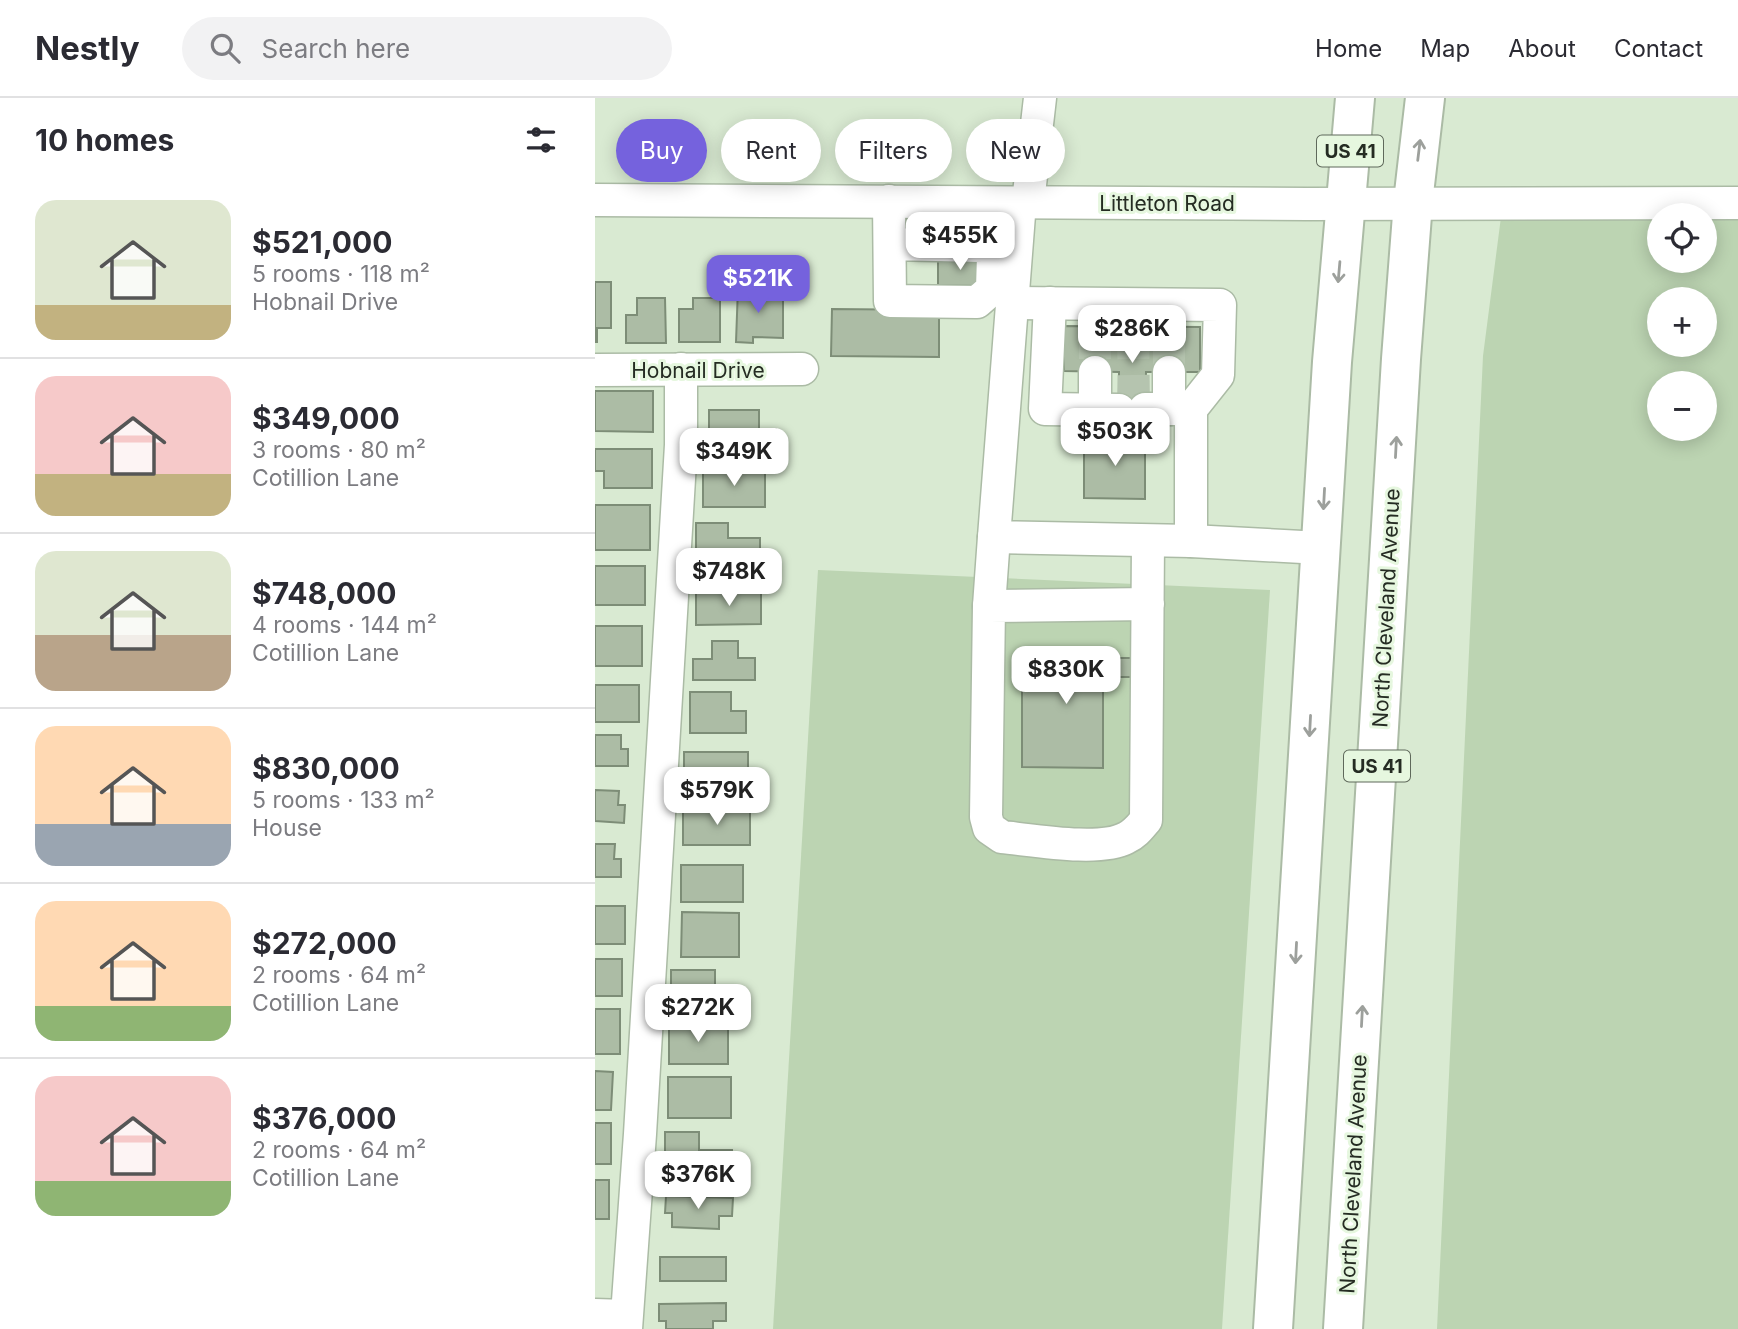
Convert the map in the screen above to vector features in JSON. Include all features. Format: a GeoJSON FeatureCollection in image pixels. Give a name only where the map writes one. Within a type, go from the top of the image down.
{"type":"FeatureCollection","features":[{"type":"Feature","properties":{"kind":"main road","name":"US 41"},"geometry":{"type":"LineString","coordinates":[[1273,1329],[1332,362],[1355,98]]}},
{"type":"Feature","properties":{"kind":"main road","name":"North Cleveland Avenue"},"geometry":{"type":"LineString","coordinates":[[1343,1329],[1401,359],[1413,202],[1425,98]]}},
{"type":"Feature","properties":{"kind":"street"},"geometry":{"type":"LineString","coordinates":[[1040,98],[1024,202],[1007,283],[1004,407],[989,606],[986,817],[989,828],[1002,837],[1097,846],[1124,840],[1146,820],[1148,541]]}},
{"type":"Feature","properties":{"kind":"street","name":"Littleton Road"},"geometry":{"type":"LineString","coordinates":[[595,200],[1738,204]]}},
{"type":"Feature","properties":{"kind":"street"},"geometry":{"type":"LineString","coordinates":[[889,201],[890,301],[977,302],[992,289],[1007,283]]}},
{"type":"Feature","properties":{"kind":"street"},"geometry":{"type":"LineString","coordinates":[[890,244],[983,246],[993,255],[1007,283],[1050,303],[1095,315],[1169,316],[1220,305],[1218,375],[1144,409],[1004,407]]}},
{"type":"Feature","properties":{"kind":"street"},"geometry":{"type":"LineString","coordinates":[[1045,409],[1050,303]]}},
{"type":"Feature","properties":{"kind":"street"},"geometry":{"type":"LineString","coordinates":[[595,1315],[626,1322],[641,1121],[681,445],[681,369]]}},
{"type":"Feature","properties":{"kind":"street","name":"Hobnail Drive"},"geometry":{"type":"LineString","coordinates":[[595,370],[802,369]]}},
{"type":"Feature","properties":{"kind":"street"},"geometry":{"type":"LineString","coordinates":[[1095,372],[1144,409],[1191,541]]}},
{"type":"Feature","properties":{"kind":"street"},"geometry":{"type":"LineString","coordinates":[[1144,409],[1169,372]]}},
{"type":"Feature","properties":{"kind":"street"},"geometry":{"type":"LineString","coordinates":[[994,537],[1191,541],[1321,548]]}},
{"type":"Feature","properties":{"kind":"street"},"geometry":{"type":"LineString","coordinates":[[989,606],[1148,604]]}},
{"type":"Feature","properties":{"kind":"green space"},"geometry":{"type":"Polygon","coordinates":[[[1501,217],[1647,217],[1647,273],[1717,273],[1717,217],[1738,217],[1738,1329],[1437,1329],[1483,356],[1501,217]]]}},
{"type":"Feature","properties":{"kind":"green space"},"geometry":{"type":"Polygon","coordinates":[[[818,570],[1270,590],[1222,1329],[773,1329],[818,570]]]}},
{"type":"Feature","properties":{"kind":"building"},"geometry":{"type":"Polygon","coordinates":[[[938,258],[983,259],[983,286],[938,285],[938,258]]]}},
{"type":"Feature","properties":{"kind":"building"},"geometry":{"type":"Polygon","coordinates":[[[595,282],[611,282],[611,328],[597,328],[597,342],[595,342],[595,282]]]}},
{"type":"Feature","properties":{"kind":"building"},"geometry":{"type":"Polygon","coordinates":[[[738,287],[769,287],[769,298],[783,298],[783,338],[753,337],[753,343],[736,342],[738,287]]]}},
{"type":"Feature","properties":{"kind":"building"},"geometry":{"type":"Polygon","coordinates":[[[637,298],[665,298],[666,343],[626,343],[626,315],[637,315],[637,298]]]}},
{"type":"Feature","properties":{"kind":"building"},"geometry":{"type":"Polygon","coordinates":[[[693,298],[720,298],[720,342],[679,342],[679,309],[693,309],[693,298]]]}},
{"type":"Feature","properties":{"kind":"building"},"geometry":{"type":"Polygon","coordinates":[[[832,309],[939,310],[939,357],[831,356],[832,309]]]}},
{"type":"Feature","properties":{"kind":"building"},"geometry":{"type":"Polygon","coordinates":[[[1064,326],[1200,327],[1200,372],[1146,372],[1145,451],[1118,451],[1119,372],[1064,371],[1064,326]]]}},
{"type":"Feature","properties":{"kind":"building"},"geometry":{"type":"Polygon","coordinates":[[[595,391],[653,391],[653,432],[595,431],[595,391]]]}},
{"type":"Feature","properties":{"kind":"building"},"geometry":{"type":"Polygon","coordinates":[[[709,410],[759,410],[759,429],[776,429],[776,446],[709,446],[709,410]]]}},
{"type":"Feature","properties":{"kind":"building"},"geometry":{"type":"Polygon","coordinates":[[[1084,438],[1145,438],[1145,499],[1084,498],[1084,438]]]}},
{"type":"Feature","properties":{"kind":"building"},"geometry":{"type":"Polygon","coordinates":[[[595,449],[652,449],[652,488],[604,488],[604,471],[595,471],[595,449]]]}},
{"type":"Feature","properties":{"kind":"building"},"geometry":{"type":"Polygon","coordinates":[[[703,470],[765,470],[765,507],[703,507],[703,470]]]}},
{"type":"Feature","properties":{"kind":"building"},"geometry":{"type":"Polygon","coordinates":[[[595,505],[650,505],[650,550],[595,550],[595,505]]]}},
{"type":"Feature","properties":{"kind":"building"},"geometry":{"type":"Polygon","coordinates":[[[696,523],[728,523],[728,538],[760,538],[760,566],[696,566],[696,523]]]}},
{"type":"Feature","properties":{"kind":"building"},"geometry":{"type":"Polygon","coordinates":[[[595,566],[645,566],[645,605],[595,605],[595,566]]]}},
{"type":"Feature","properties":{"kind":"building"},"geometry":{"type":"Polygon","coordinates":[[[761,591],[761,624],[696,625],[696,592],[761,591]]]}},
{"type":"Feature","properties":{"kind":"building"},"geometry":{"type":"Polygon","coordinates":[[[595,626],[642,626],[642,666],[595,666],[595,626]]]}},
{"type":"Feature","properties":{"kind":"building"},"geometry":{"type":"Polygon","coordinates":[[[712,641],[738,641],[738,658],[755,658],[755,680],[693,680],[693,659],[712,659],[712,641]]]}},
{"type":"Feature","properties":{"kind":"building"},"geometry":{"type":"Polygon","coordinates":[[[1022,648],[1103,648],[1103,658],[1133,658],[1133,677],[1103,677],[1103,768],[1022,767],[1022,648]]]}},
{"type":"Feature","properties":{"kind":"building"},"geometry":{"type":"Polygon","coordinates":[[[595,685],[639,685],[639,722],[595,722],[595,685]]]}},
{"type":"Feature","properties":{"kind":"building"},"geometry":{"type":"Polygon","coordinates":[[[690,692],[731,692],[731,711],[746,711],[746,733],[690,733],[690,692]]]}},
{"type":"Feature","properties":{"kind":"building"},"geometry":{"type":"Polygon","coordinates":[[[595,735],[621,735],[621,749],[628,749],[628,766],[595,766],[595,735]]]}},
{"type":"Feature","properties":{"kind":"building"},"geometry":{"type":"Polygon","coordinates":[[[684,752],[748,752],[748,791],[684,791],[684,752]]]}},
{"type":"Feature","properties":{"kind":"building"},"geometry":{"type":"Polygon","coordinates":[[[595,790],[619,791],[618,805],[625,805],[624,823],[595,821],[595,790]]]}},
{"type":"Feature","properties":{"kind":"building"},"geometry":{"type":"Polygon","coordinates":[[[683,809],[750,809],[750,845],[683,845],[683,809]]]}},
{"type":"Feature","properties":{"kind":"building"},"geometry":{"type":"Polygon","coordinates":[[[595,844],[615,844],[614,859],[621,859],[621,877],[595,877],[595,844]]]}},
{"type":"Feature","properties":{"kind":"building"},"geometry":{"type":"Polygon","coordinates":[[[681,865],[743,865],[743,902],[681,902],[681,865]]]}},
{"type":"Feature","properties":{"kind":"building"},"geometry":{"type":"Polygon","coordinates":[[[595,906],[625,906],[625,944],[595,944],[595,906]]]}},
{"type":"Feature","properties":{"kind":"building"},"geometry":{"type":"Polygon","coordinates":[[[682,912],[739,913],[739,957],[681,957],[682,912]]]}},
{"type":"Feature","properties":{"kind":"building"},"geometry":{"type":"Polygon","coordinates":[[[595,959],[622,959],[622,996],[595,996],[595,959]]]}},
{"type":"Feature","properties":{"kind":"building"},"geometry":{"type":"Polygon","coordinates":[[[671,970],[715,970],[715,1008],[671,1008],[671,970]]]}},
{"type":"Feature","properties":{"kind":"building"},"geometry":{"type":"Polygon","coordinates":[[[595,1009],[620,1009],[620,1054],[595,1054],[595,1009]]]}},
{"type":"Feature","properties":{"kind":"building"},"geometry":{"type":"Polygon","coordinates":[[[669,1024],[728,1024],[728,1064],[669,1064],[669,1024]]]}},
{"type":"Feature","properties":{"kind":"building"},"geometry":{"type":"Polygon","coordinates":[[[595,1071],[613,1072],[611,1110],[595,1110],[595,1071]]]}},
{"type":"Feature","properties":{"kind":"building"},"geometry":{"type":"Polygon","coordinates":[[[668,1077],[731,1077],[731,1118],[668,1118],[668,1077]]]}},
{"type":"Feature","properties":{"kind":"building"},"geometry":{"type":"Polygon","coordinates":[[[595,1123],[611,1123],[611,1164],[595,1164],[595,1123]]]}},
{"type":"Feature","properties":{"kind":"building"},"geometry":{"type":"Polygon","coordinates":[[[665,1132],[699,1132],[699,1150],[732,1150],[732,1174],[665,1174],[665,1132]]]}},
{"type":"Feature","properties":{"kind":"building"},"geometry":{"type":"Polygon","coordinates":[[[595,1180],[609,1180],[609,1219],[595,1219],[595,1180]]]}},
{"type":"Feature","properties":{"kind":"building"},"geometry":{"type":"Polygon","coordinates":[[[666,1196],[733,1198],[732,1216],[719,1216],[719,1229],[672,1227],[672,1213],[665,1213],[666,1196]]]}},
{"type":"Feature","properties":{"kind":"building"},"geometry":{"type":"Polygon","coordinates":[[[660,1257],[726,1257],[726,1281],[660,1281],[660,1257]]]}},
{"type":"Feature","properties":{"kind":"building"},"geometry":{"type":"Polygon","coordinates":[[[726,1303],[726,1321],[713,1321],[713,1329],[666,1329],[666,1321],[659,1321],[659,1304],[726,1303]]]}},
{"type":"Feature","properties":{"kind":"tunnel"},"geometry":{"type":"LineString","coordinates":[[1095,327],[1095,372]]}},
{"type":"Feature","properties":{"kind":"tunnel"},"geometry":{"type":"LineString","coordinates":[[1133,327],[1134,409]]}},
{"type":"Feature","properties":{"kind":"tunnel"},"geometry":{"type":"LineString","coordinates":[[1169,327],[1169,372]]}}]}
